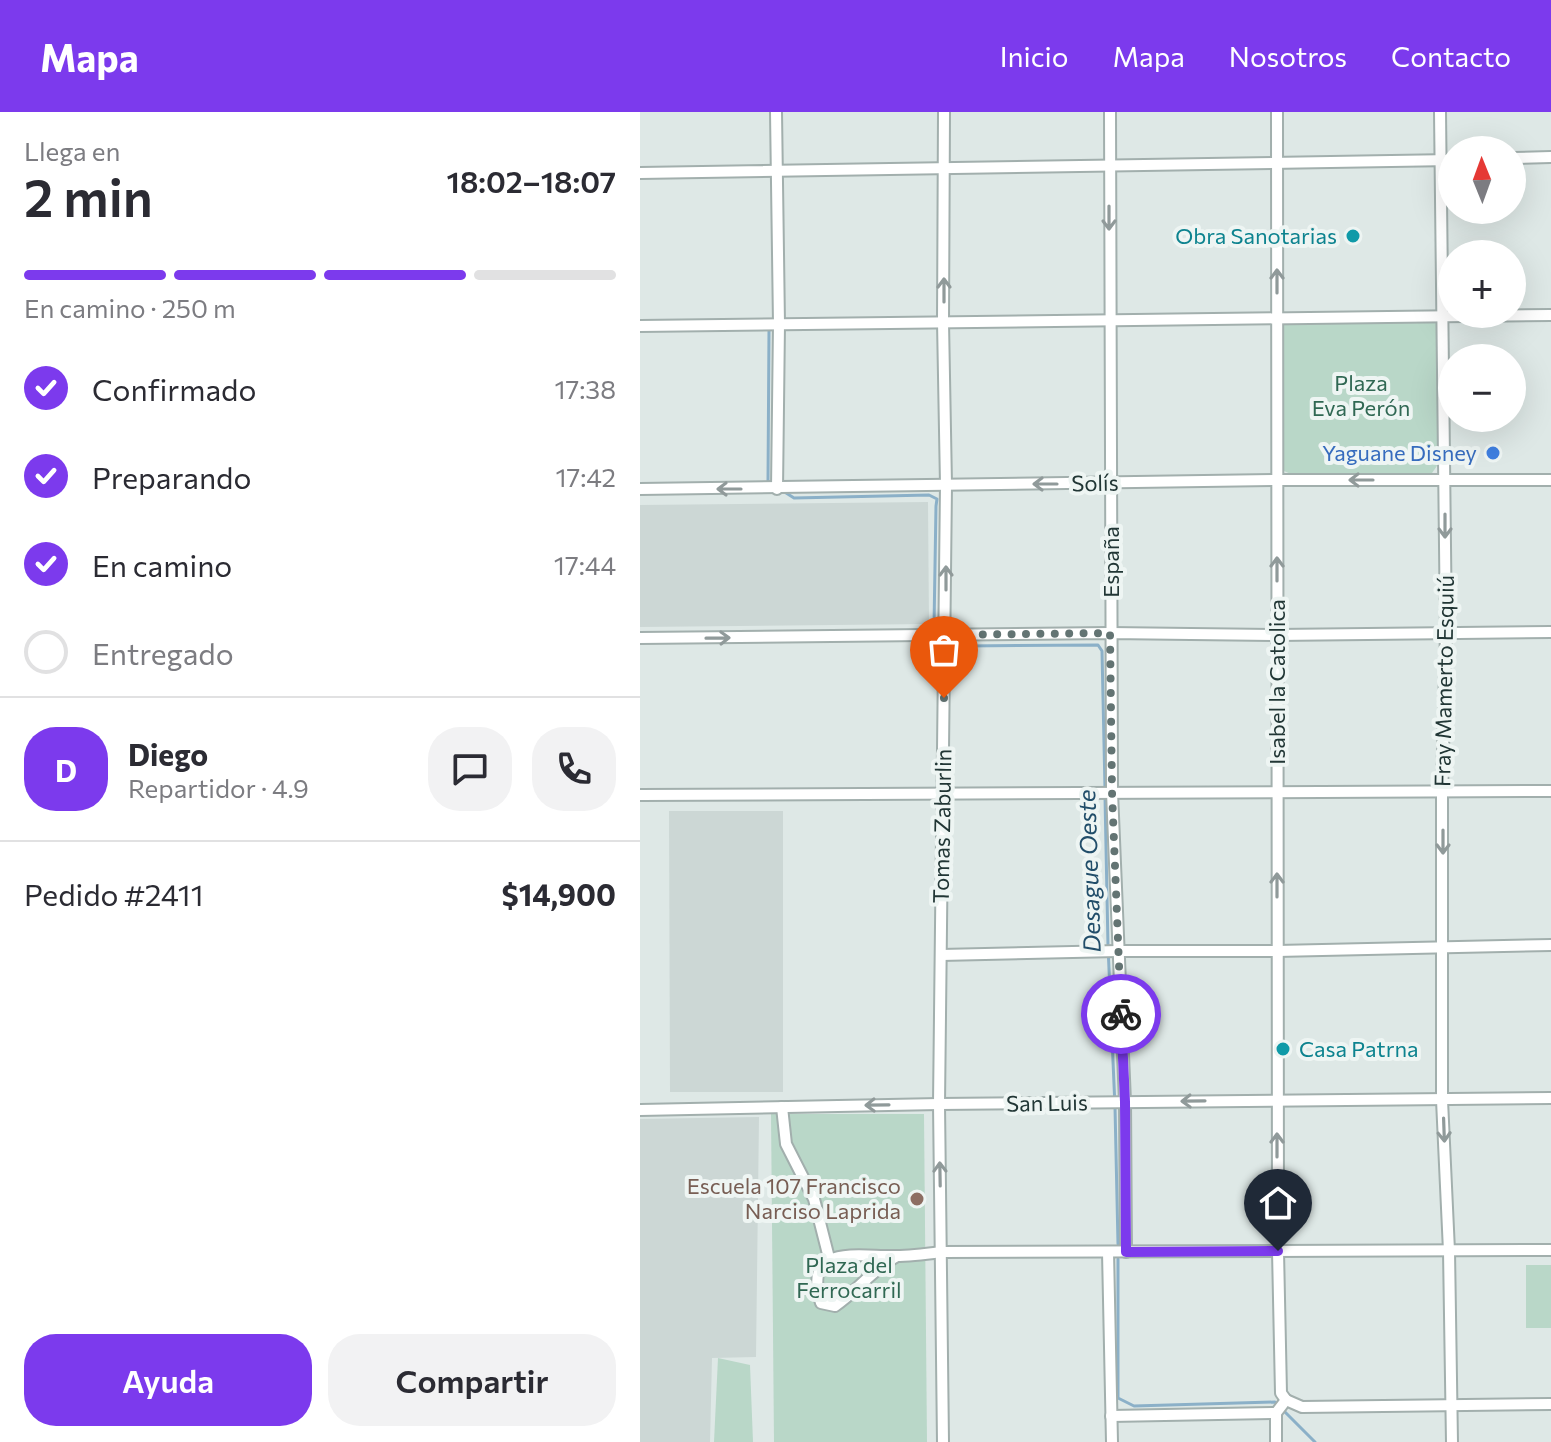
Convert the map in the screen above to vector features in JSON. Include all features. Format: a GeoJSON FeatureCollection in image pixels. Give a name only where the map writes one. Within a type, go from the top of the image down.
{"type":"FeatureCollection","features":[{"type":"Feature","properties":{"kind":"street"},"geometry":{"type":"LineString","coordinates":[[776,112],[779,324],[777,489]]}},
{"type":"Feature","properties":{"kind":"street","name":"Tomas Zaburlin"},"geometry":{"type":"LineString","coordinates":[[943,1442],[939,1104],[946,485],[944,112]]}},
{"type":"Feature","properties":{"kind":"street","name":"España"},"geometry":{"type":"LineString","coordinates":[[1110,112],[1112,792],[1125,1102],[1126,1252]]}},
{"type":"Feature","properties":{"kind":"street","name":"Isabel la Catolica"},"geometry":{"type":"LineString","coordinates":[[1276,1442],[1281,1407],[1277,1100],[1277,112]]}},
{"type":"Feature","properties":{"kind":"street","name":"Fray Mamerto Esquiú"},"geometry":{"type":"LineString","coordinates":[[1440,112],[1443,136]]}},
{"type":"Feature","properties":{"kind":"street"},"geometry":{"type":"LineString","coordinates":[[1526,158],[1551,157]]}},
{"type":"Feature","properties":{"kind":"street"},"geometry":{"type":"LineString","coordinates":[[640,173],[1438,160]]}},
{"type":"Feature","properties":{"kind":"street"},"geometry":{"type":"LineString","coordinates":[[1526,315],[1551,315]]}},
{"type":"Feature","properties":{"kind":"street"},"geometry":{"type":"LineString","coordinates":[[640,326],[1438,317]]}},
{"type":"Feature","properties":{"kind":"street","name":"Fray Mamerto Esquiú"},"geometry":{"type":"LineString","coordinates":[[1442,328],[1446,632],[1442,791],[1442,1100],[1449,1251],[1452,1442]]}},
{"type":"Feature","properties":{"kind":"street","name":"Solís"},"geometry":{"type":"LineString","coordinates":[[640,489],[1277,480],[1551,480]]}},
{"type":"Feature","properties":{"kind":"street"},"geometry":{"type":"LineString","coordinates":[[640,638],[1551,632]]}},
{"type":"Feature","properties":{"kind":"street"},"geometry":{"type":"LineString","coordinates":[[640,795],[1551,791]]}},
{"type":"Feature","properties":{"kind":"street"},"geometry":{"type":"LineString","coordinates":[[941,955],[1551,945]]}},
{"type":"Feature","properties":{"kind":"street","name":"San Luis"},"geometry":{"type":"LineString","coordinates":[[640,1110],[1551,1098]]}},
{"type":"Feature","properties":{"kind":"street"},"geometry":{"type":"LineString","coordinates":[[782,1107],[786,1144],[814,1199],[829,1258]]}},
{"type":"Feature","properties":{"kind":"street"},"geometry":{"type":"LineString","coordinates":[[897,1256],[884,1263],[835,1306],[821,1303],[816,1287],[819,1269],[829,1258],[848,1256],[941,1252],[1551,1250]]}},
{"type":"Feature","properties":{"kind":"street"},"geometry":{"type":"LineString","coordinates":[[1108,1252],[1112,1442]]}},
{"type":"Feature","properties":{"kind":"street"},"geometry":{"type":"LineString","coordinates":[[1111,1416],[1281,1407],[1551,1404]]}},
{"type":"Feature","properties":{"kind":"shaded area"},"geometry":{"type":"Polygon","coordinates":[[[928,502],[929,624],[640,627],[640,505],[928,502]]]}},
{"type":"Feature","properties":{"kind":"shaded area"},"geometry":{"type":"Polygon","coordinates":[[[669,811],[783,811],[783,1092],[670,1092],[669,811]]]}},
{"type":"Feature","properties":{"kind":"shaded area"},"geometry":{"type":"Polygon","coordinates":[[[759,1117],[756,1357],[712,1358],[710,1442],[640,1442],[640,1119],[759,1117]]]}},
{"type":"Feature","properties":{"kind":"green space","name":"Plaza Eva Perón"},"geometry":{"type":"Polygon","coordinates":[[[1433,320],[1438,326],[1439,463],[1432,473],[1291,474],[1284,471],[1282,333],[1288,321],[1433,320]]]}},
{"type":"Feature","properties":{"kind":"green space","name":"Plaza del Ferrocarril"},"geometry":{"type":"Polygon","coordinates":[[[771,1114],[924,1114],[927,1442],[774,1442],[771,1114]]]}},
{"type":"Feature","properties":{"kind":"green space"},"geometry":{"type":"Polygon","coordinates":[[[1526,1265],[1551,1265],[1551,1328],[1526,1328],[1526,1265]]]}},
{"type":"Feature","properties":{"kind":"green space"},"geometry":{"type":"Polygon","coordinates":[[[718,1358],[750,1365],[753,1442],[714,1442],[718,1358]]]}},
{"type":"Feature","properties":{"kind":"waterway","name":"Desague Oeste"},"geometry":{"type":"LineString","coordinates":[[769,330],[768,481],[773,484]]}},
{"type":"Feature","properties":{"kind":"waterway","name":"Desague Oeste"},"geometry":{"type":"LineString","coordinates":[[783,491],[794,498],[929,495],[937,499],[934,626],[939,630]]}},
{"type":"Feature","properties":{"kind":"waterway","name":"Desague Oeste"},"geometry":{"type":"LineString","coordinates":[[953,640],[964,646],[1098,645],[1102,651],[1105,789]]}},
{"type":"Feature","properties":{"kind":"waterway","name":"Desague Oeste"},"geometry":{"type":"LineString","coordinates":[[1105,797],[1118,1244]]}},
{"type":"Feature","properties":{"kind":"waterway","name":"Desague Oeste"},"geometry":{"type":"LineString","coordinates":[[1118,1259],[1118,1398],[1134,1406],[1275,1402],[1315,1442]]}},
{"type":"Feature","properties":{"kind":"way so far"},"geometry":{"type":"LineString","coordinates":[[944,698],[945,635],[1110,633],[1112,792],[1121,1014]]}},
{"type":"Feature","properties":{"kind":"place","name":"Obra Sanotarias"},"geometry":{"type":"Point","coordinates":[1353,236]}},
{"type":"Feature","properties":{"kind":"place","name":"Yaguane Disney"},"geometry":{"type":"Point","coordinates":[1493,453]}},
{"type":"Feature","properties":{"kind":"place","name":"Casa Patrna"},"geometry":{"type":"Point","coordinates":[1283,1049]}},
{"type":"Feature","properties":{"kind":"place","name":"Escuela 107 Francisco Narciso Laprida"},"geometry":{"type":"Point","coordinates":[917,1199]}},
{"type":"Feature","properties":{"kind":"route"},"geometry":{"type":"LineString","coordinates":[[1121,1014],[1126,1252],[1278,1251]]}}]}
